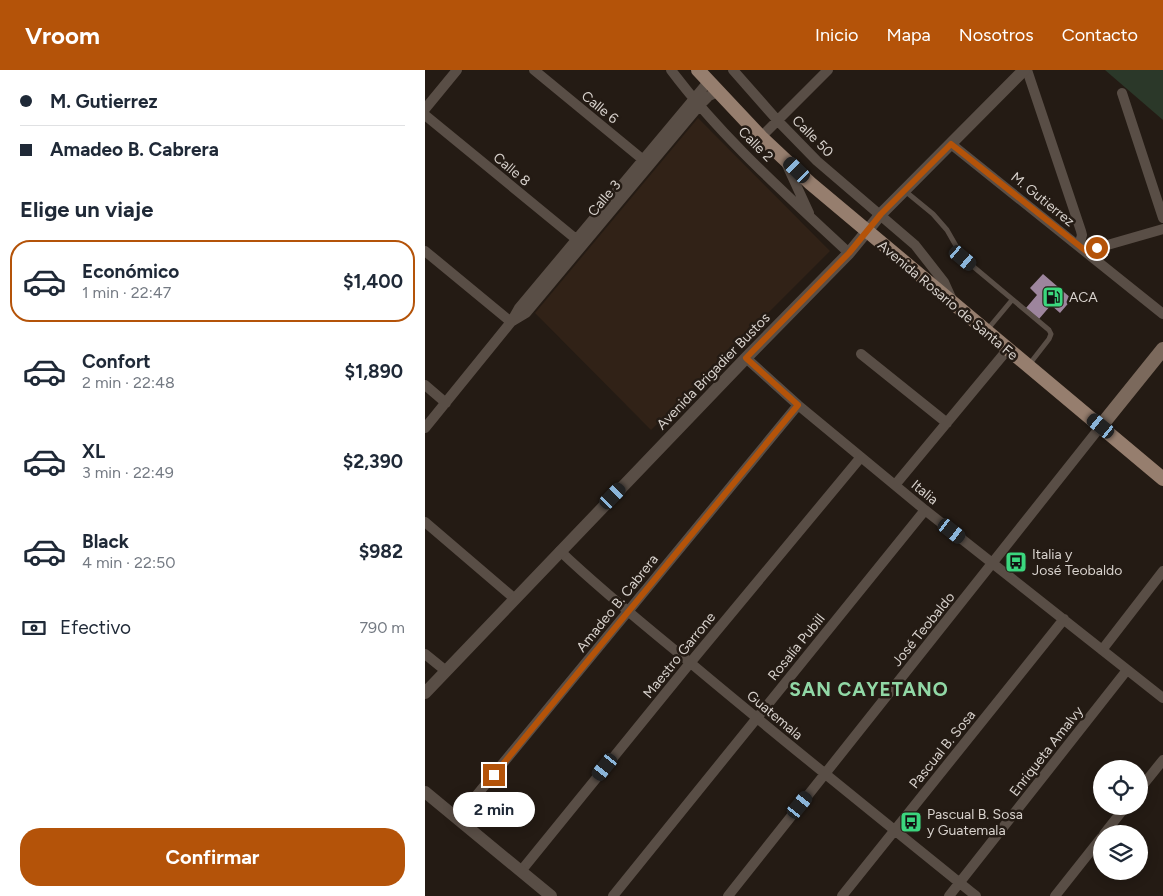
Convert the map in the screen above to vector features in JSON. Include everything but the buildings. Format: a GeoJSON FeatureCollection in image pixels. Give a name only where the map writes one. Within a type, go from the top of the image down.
{"type":"FeatureCollection","features":[{"type":"Feature","properties":{"kind":"main road","name":"Avenida Rosario de Santa Fe"},"geometry":{"type":"LineString","coordinates":[[698,70],[761,137],[867,232],[1163,479]]}},
{"type":"Feature","properties":{"kind":"main road"},"geometry":{"type":"LineString","coordinates":[[1101,426],[1163,349]]}},
{"type":"Feature","properties":{"kind":"street"},"geometry":{"type":"LineString","coordinates":[[425,109],[457,70]]}},
{"type":"Feature","properties":{"kind":"street","name":"Calle 6"},"geometry":{"type":"LineString","coordinates":[[533,70],[646,162]]}},
{"type":"Feature","properties":{"kind":"street","name":"Calle 2"},"geometry":{"type":"LineString","coordinates":[[671,70],[696,103],[744,153],[849,253]]}},
{"type":"Feature","properties":{"kind":"street","name":"Calle 50"},"geometry":{"type":"LineString","coordinates":[[733,70],[778,122],[817,161],[915,245],[944,282],[953,304]]}},
{"type":"Feature","properties":{"kind":"street"},"geometry":{"type":"LineString","coordinates":[[761,137],[828,70]]}},
{"type":"Feature","properties":{"kind":"street"},"geometry":{"type":"LineString","coordinates":[[1025,70],[1081,231],[1082,235],[1079,246]]}},
{"type":"Feature","properties":{"kind":"street","name":"Avenida Brigadier Bustos"},"geometry":{"type":"LineString","coordinates":[[425,693],[849,253],[881,214],[1025,70]]}},
{"type":"Feature","properties":{"kind":"street","name":"Calle 3"},"geometry":{"type":"LineString","coordinates":[[425,428],[511,322],[519,308],[579,242],[696,103],[713,87]]}},
{"type":"Feature","properties":{"kind":"street"},"geometry":{"type":"LineString","coordinates":[[1122,93],[1163,218]]}},
{"type":"Feature","properties":{"kind":"street","name":"Calle 8"},"geometry":{"type":"LineString","coordinates":[[425,115],[579,242]]}},
{"type":"Feature","properties":{"kind":"street","name":"M. Gutierrez"},"geometry":{"type":"LineString","coordinates":[[951,144],[1163,314]]}},
{"type":"Feature","properties":{"kind":"street"},"geometry":{"type":"LineString","coordinates":[[783,157],[812,218]]}},
{"type":"Feature","properties":{"kind":"street"},"geometry":{"type":"LineString","coordinates":[[1091,255],[1097,248],[1163,229]]}},
{"type":"Feature","properties":{"kind":"street"},"geometry":{"type":"LineString","coordinates":[[425,250],[511,322]]}},
{"type":"Feature","properties":{"kind":"street"},"geometry":{"type":"LineString","coordinates":[[895,485],[1007,350]]}},
{"type":"Feature","properties":{"kind":"street"},"geometry":{"type":"LineString","coordinates":[[861,354],[947,423]]}},
{"type":"Feature","properties":{"kind":"street","name":"Italia"},"geometry":{"type":"LineString","coordinates":[[746,358],[798,405],[925,510],[1163,698]]}},
{"type":"Feature","properties":{"kind":"street"},"geometry":{"type":"LineString","coordinates":[[425,385],[446,403]]}},
{"type":"Feature","properties":{"kind":"street","name":"Amadeo B. Cabrera"},"geometry":{"type":"LineString","coordinates":[[457,819],[798,405]]}},
{"type":"Feature","properties":{"kind":"street","name":"José Teobaldo"},"geometry":{"type":"LineString","coordinates":[[728,896],[1101,426]]}},
{"type":"Feature","properties":{"kind":"street","name":"Maestro Garrone"},"geometry":{"type":"LineString","coordinates":[[521,872],[690,662],[861,457]]}},
{"type":"Feature","properties":{"kind":"street","name":"Rosalía Pubill"},"geometry":{"type":"LineString","coordinates":[[613,896],[925,510]]}},
{"type":"Feature","properties":{"kind":"street"},"geometry":{"type":"LineString","coordinates":[[425,522],[515,599]]}},
{"type":"Feature","properties":{"kind":"street","name":"Guatemala"},"geometry":{"type":"LineString","coordinates":[[561,551],[628,612],[976,896]]}},
{"type":"Feature","properties":{"kind":"street"},"geometry":{"type":"LineString","coordinates":[[1102,650],[1163,571]]}},
{"type":"Feature","properties":{"kind":"street","name":"Pascual B. Sosa"},"geometry":{"type":"LineString","coordinates":[[842,896],[1064,619]]}},
{"type":"Feature","properties":{"kind":"street"},"geometry":{"type":"LineString","coordinates":[[425,654],[446,671]]}},
{"type":"Feature","properties":{"kind":"street","name":"Enriqueta Amalvy"},"geometry":{"type":"LineString","coordinates":[[949,896],[1127,670]]}},
{"type":"Feature","properties":{"kind":"street"},"geometry":{"type":"LineString","coordinates":[[1148,779],[1163,760]]}},
{"type":"Feature","properties":{"kind":"street"},"geometry":{"type":"LineString","coordinates":[[425,792],[551,896]]}},
{"type":"Feature","properties":{"kind":"street"},"geometry":{"type":"LineString","coordinates":[[1111,825],[1119,815]]}},
{"type":"Feature","properties":{"kind":"street"},"geometry":{"type":"LineString","coordinates":[[1055,896],[1093,848]]}},
{"type":"Feature","properties":{"kind":"lane"},"geometry":{"type":"LineString","coordinates":[[905,191],[943,224],[963,258],[1049,330],[1051,334],[1049,339],[1028,366]]}},
{"type":"Feature","properties":{"kind":"lane"},"geometry":{"type":"LineString","coordinates":[[986,331],[1013,300]]}},
{"type":"Feature","properties":{"kind":"shaded area"},"geometry":{"type":"Polygon","coordinates":[[[698,118],[830,251],[651,430],[535,313],[698,118]]]}},
{"type":"Feature","properties":{"kind":"green space"},"geometry":{"type":"Polygon","coordinates":[[[1105,70],[1163,70],[1163,120],[1105,70]]]}},
{"type":"Feature","properties":{"kind":"place","name":"ACA"},"geometry":{"type":"Point","coordinates":[1053,297]}},
{"type":"Feature","properties":{"kind":"place","name":"Italia y José Teobaldo"},"geometry":{"type":"Point","coordinates":[1016,562]}},
{"type":"Feature","properties":{"kind":"place","name":"Pascual B. Sosa y Guatemala"},"geometry":{"type":"Point","coordinates":[911,822]}},
{"type":"Feature","properties":{"kind":"district","name":"SAN CAYETANO"},"geometry":{"type":"Point","coordinates":[869,689]}},
{"type":"Feature","properties":{"kind":"route"},"geometry":{"type":"LineString","coordinates":[[494,775],[798,405],[746,358],[849,253],[881,214],[951,144],[1091,255],[1097,248]]}}]}
